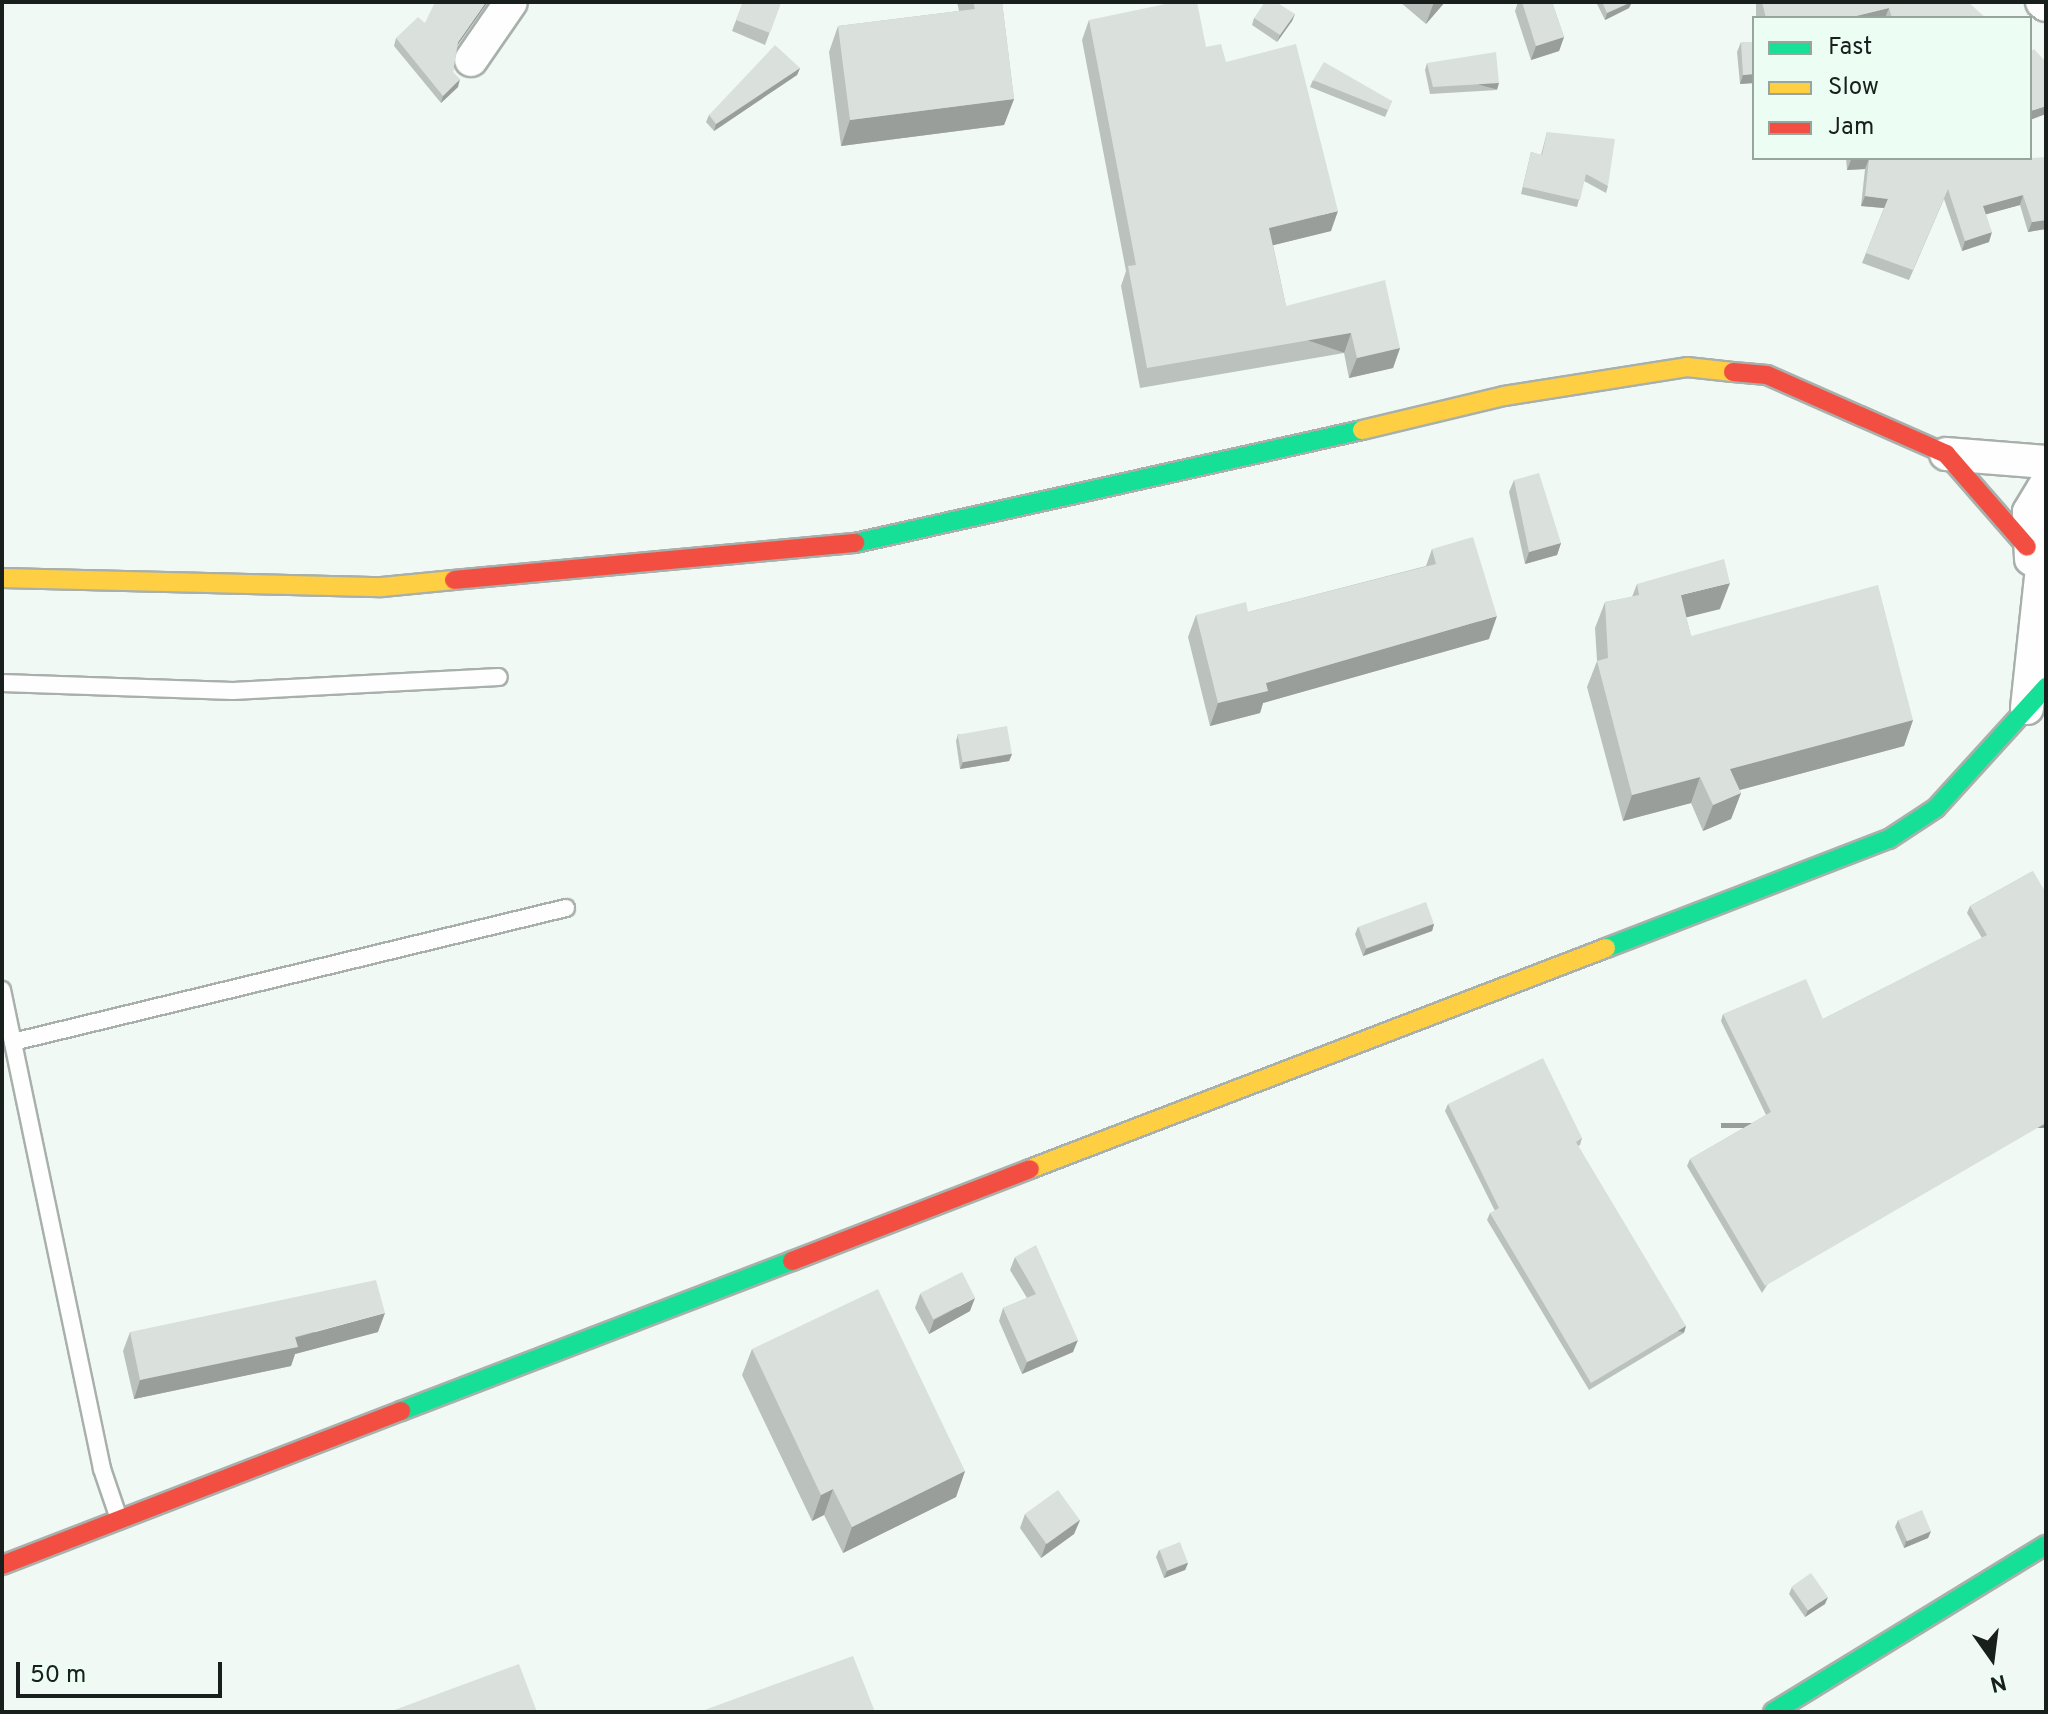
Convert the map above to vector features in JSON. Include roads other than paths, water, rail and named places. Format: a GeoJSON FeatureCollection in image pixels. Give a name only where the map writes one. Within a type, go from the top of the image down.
{"type":"FeatureCollection","features":[{"type":"Feature","properties":{"kind":"street"},"geometry":{"type":"LineString","coordinates":[[471,60],[511,2]]}},
{"type":"Feature","properties":{"kind":"street"},"geometry":{"type":"LineString","coordinates":[[2,578],[382,587],[843,545],[1504,396],[1687,367],[1767,375],[1946,454],[2046,462]]}},
{"type":"Feature","properties":{"kind":"street"},"geometry":{"type":"LineString","coordinates":[[2,1565],[1889,839],[1936,808],[2036,697],[2044,581],[2027,547],[1946,454]]}},
{"type":"Feature","properties":{"kind":"street"},"geometry":{"type":"LineString","coordinates":[[2027,547],[2029,512],[2046,484]]}},
{"type":"Feature","properties":{"kind":"street"},"geometry":{"type":"LineString","coordinates":[[1773,1712],[2046,1545]]}},
{"type":"Feature","properties":{"kind":"lane"},"geometry":{"type":"LineString","coordinates":[[2,683],[233,691],[499,677]]}},
{"type":"Feature","properties":{"kind":"lane"},"geometry":{"type":"LineString","coordinates":[[13,1042],[566,908]]}},
{"type":"Feature","properties":{"kind":"lane"},"geometry":{"type":"LineString","coordinates":[[2,990],[102,1469],[119,1520]]}}]}
